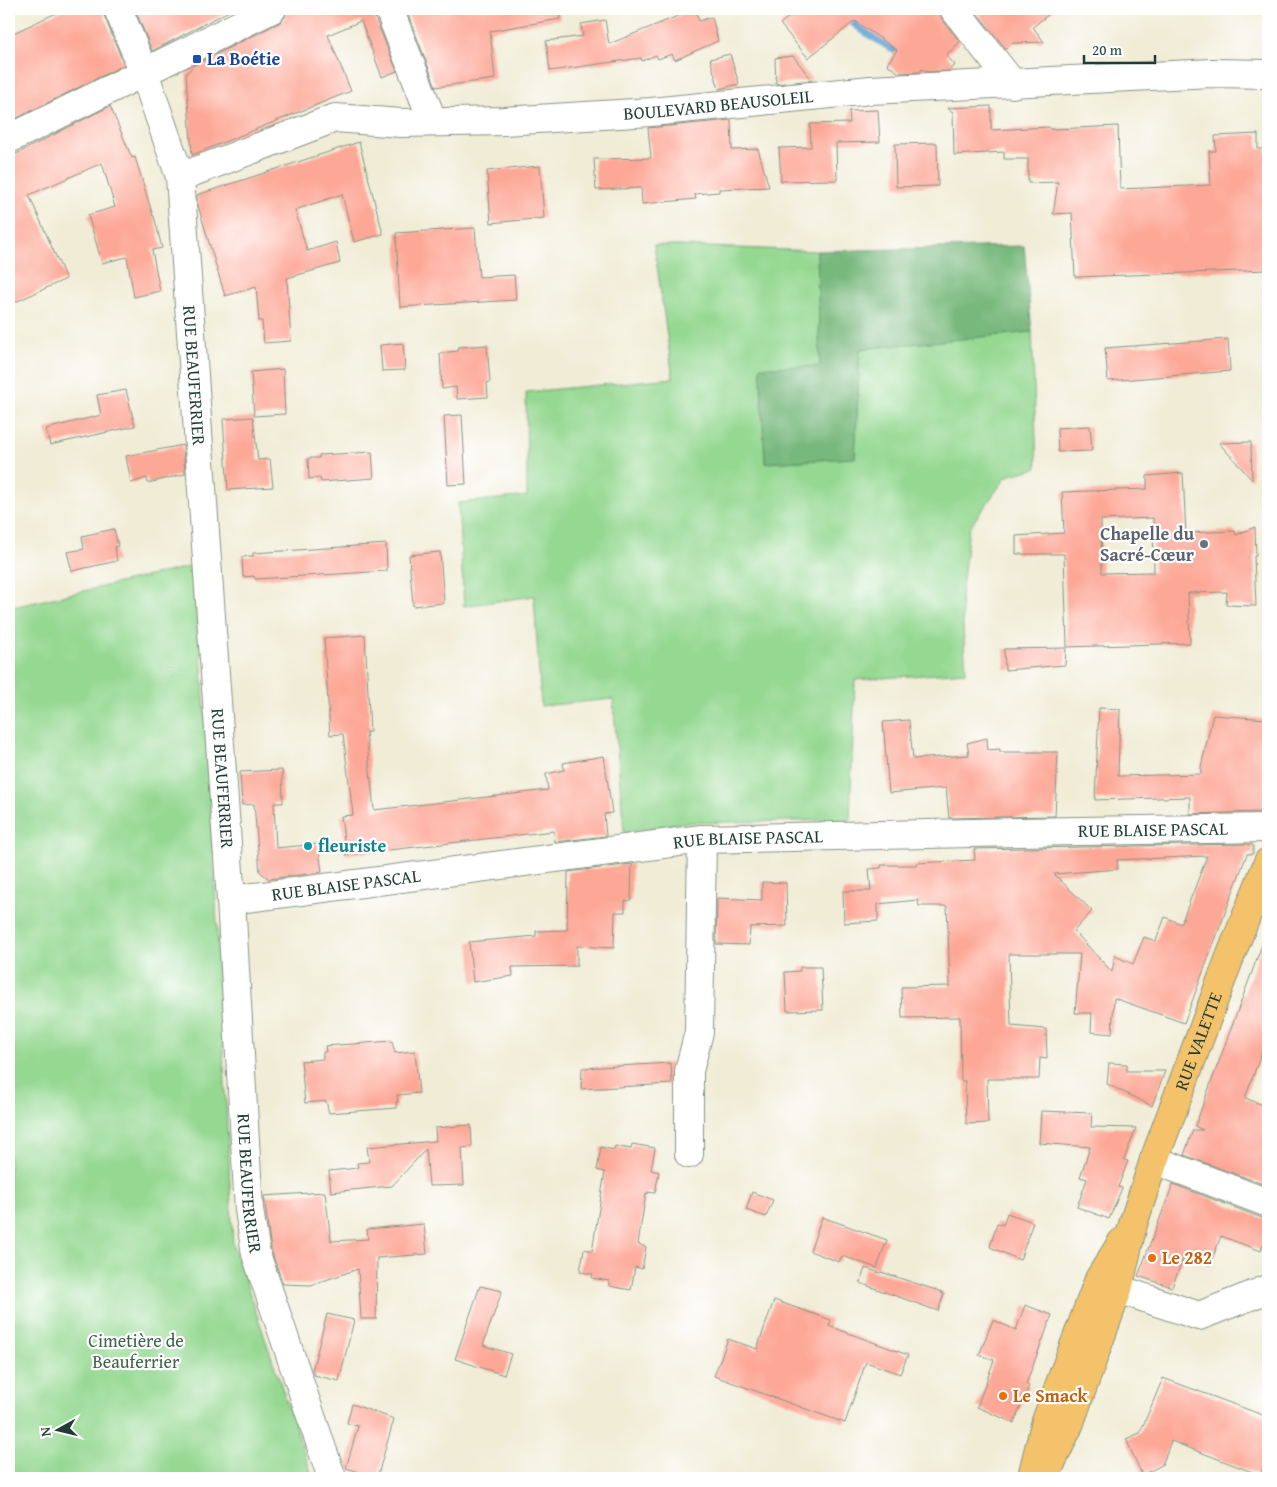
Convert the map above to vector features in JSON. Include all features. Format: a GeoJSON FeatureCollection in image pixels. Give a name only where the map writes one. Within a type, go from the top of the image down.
{"type":"FeatureCollection","features":[{"type":"Feature","properties":{"kind":"main road","name":"RUE VALETTE"},"geometry":{"type":"LineString","coordinates":[[1044,1478],[1069,1425],[1118,1289],[1133,1224],[1154,1160],[1230,957],[1268,862]]}},
{"type":"Feature","properties":{"kind":"main road","name":"RUE VALETTE"},"geometry":{"type":"LineString","coordinates":[[1032,1478],[1046,1421],[1099,1279],[1133,1224]]}},
{"type":"Feature","properties":{"kind":"street","name":"RUE BEAUFERRIER"},"geometry":{"type":"LineString","coordinates":[[118,9],[144,72],[180,177],[231,900],[250,1210],[256,1254],[332,1478]]}},
{"type":"Feature","properties":{"kind":"street"},"geometry":{"type":"LineString","coordinates":[[9,139],[272,9]]}},
{"type":"Feature","properties":{"kind":"street"},"geometry":{"type":"LineString","coordinates":[[388,9],[433,122]]}},
{"type":"Feature","properties":{"kind":"street"},"geometry":{"type":"LineString","coordinates":[[954,9],[1013,84]]}},
{"type":"Feature","properties":{"kind":"street","name":"BOULEVARD BEAUSOLEIL"},"geometry":{"type":"LineString","coordinates":[[180,177],[335,118],[401,123],[504,121],[651,112],[871,90],[1212,73],[1268,74]]}},
{"type":"Feature","properties":{"kind":"street","name":"RUE BLAISE PASCAL"},"geometry":{"type":"LineString","coordinates":[[231,900],[702,839],[1268,828]]}},
{"type":"Feature","properties":{"kind":"street"},"geometry":{"type":"LineString","coordinates":[[689,1154],[689,1071],[699,1032],[702,839]]}},
{"type":"Feature","properties":{"kind":"street"},"geometry":{"type":"LineString","coordinates":[[1154,1160],[1268,1203]]}},
{"type":"Feature","properties":{"kind":"street"},"geometry":{"type":"LineString","coordinates":[[1118,1289],[1199,1316],[1268,1289]]}},
{"type":"Feature","properties":{"kind":"green space"},"geometry":{"type":"Polygon","coordinates":[[[654,245],[817,251],[820,366],[855,458],[860,349],[1032,330],[1037,468],[1007,476],[969,528],[961,597],[966,672],[855,680],[850,820],[678,823],[624,833],[613,699],[541,706],[534,596],[464,606],[458,503],[527,496],[526,392],[673,378],[654,245]]]}},
{"type":"Feature","properties":{"kind":"green space"},"geometry":{"type":"Polygon","coordinates":[[[1024,246],[1032,332],[860,349],[855,458],[765,463],[760,367],[820,366],[817,251],[1024,246]]]}},
{"type":"Feature","properties":{"kind":"green space","name":"Cimetière de Beauferrier"},"geometry":{"type":"Polygon","coordinates":[[[193,566],[202,666],[214,865],[233,1245],[313,1478],[9,1478],[9,608],[193,566]]]}},
{"type":"Feature","properties":{"kind":"building"},"geometry":{"type":"Polygon","coordinates":[[[65,9],[103,9],[124,65],[13,120],[9,112],[9,35],[65,9]]]}},
{"type":"Feature","properties":{"kind":"building"},"geometry":{"type":"Polygon","coordinates":[[[135,9],[233,9],[152,51],[135,9]]]}},
{"type":"Feature","properties":{"kind":"building"},"geometry":{"type":"Polygon","coordinates":[[[287,9],[374,9],[374,15],[397,71],[382,77],[361,21],[328,35],[351,91],[192,155],[186,74],[194,65],[279,23],[285,17],[287,9]]]}},
{"type":"Feature","properties":{"kind":"building"},"geometry":{"type":"Polygon","coordinates":[[[406,9],[559,9],[560,19],[490,31],[495,79],[436,87],[406,9]]]}},
{"type":"Feature","properties":{"kind":"building"},"geometry":{"type":"Polygon","coordinates":[[[695,9],[699,21],[712,17],[718,41],[675,60],[672,54],[658,59],[656,55],[642,61],[641,58],[550,71],[546,41],[583,36],[581,24],[605,20],[609,44],[695,9]]]}},
{"type":"Feature","properties":{"kind":"building"},"geometry":{"type":"Polygon","coordinates":[[[799,9],[939,9],[942,19],[960,42],[946,55],[955,65],[948,71],[928,72],[922,69],[920,72],[899,73],[887,64],[897,50],[855,21],[808,58],[780,24],[799,9]]]}},
{"type":"Feature","properties":{"kind":"building"},"geometry":{"type":"Polygon","coordinates":[[[982,9],[1055,9],[1033,27],[1044,42],[1013,43],[1006,49],[977,13],[982,9]]]}},
{"type":"Feature","properties":{"kind":"building"},"geometry":{"type":"Polygon","coordinates":[[[730,54],[739,84],[719,89],[710,59],[730,54]]]}},
{"type":"Feature","properties":{"kind":"building"},"geometry":{"type":"Polygon","coordinates":[[[793,56],[812,80],[776,84],[775,58],[793,56]]]}},
{"type":"Feature","properties":{"kind":"building"},"geometry":{"type":"Polygon","coordinates":[[[110,106],[132,158],[135,157],[154,216],[162,248],[152,250],[160,291],[134,297],[127,257],[102,263],[88,215],[115,207],[102,163],[29,195],[66,279],[9,305],[9,154],[12,156],[110,106]]]}},
{"type":"Feature","properties":{"kind":"building"},"geometry":{"type":"Polygon","coordinates":[[[991,106],[991,130],[1118,126],[1120,189],[1211,185],[1209,151],[1216,151],[1215,136],[1258,134],[1258,149],[1267,149],[1268,270],[1075,277],[1072,213],[1053,214],[1058,182],[1028,183],[1028,159],[1004,159],[1004,152],[954,155],[953,112],[947,108],[991,106]]]}},
{"type":"Feature","properties":{"kind":"building"},"geometry":{"type":"Polygon","coordinates":[[[878,110],[880,142],[836,143],[837,180],[781,181],[779,148],[811,147],[810,124],[850,123],[849,111],[878,110]]]}},
{"type":"Feature","properties":{"kind":"building"},"geometry":{"type":"Polygon","coordinates":[[[731,120],[732,150],[758,149],[769,187],[719,189],[719,192],[695,194],[696,199],[642,204],[641,188],[596,190],[594,159],[651,158],[648,128],[731,120]]]}},
{"type":"Feature","properties":{"kind":"building"},"geometry":{"type":"Polygon","coordinates":[[[359,142],[383,234],[354,242],[342,194],[295,210],[307,251],[336,242],[340,263],[287,278],[291,341],[264,343],[262,321],[259,321],[256,287],[225,296],[197,202],[197,195],[359,142]]]}},
{"type":"Feature","properties":{"kind":"building"},"geometry":{"type":"Polygon","coordinates":[[[937,143],[938,186],[896,187],[895,144],[937,143]]]}},
{"type":"Feature","properties":{"kind":"building"},"geometry":{"type":"Polygon","coordinates":[[[540,166],[544,218],[491,223],[487,171],[540,166]]]}},
{"type":"Feature","properties":{"kind":"building"},"geometry":{"type":"Polygon","coordinates":[[[475,228],[479,277],[514,275],[516,300],[400,307],[396,233],[475,228]]]}},
{"type":"Feature","properties":{"kind":"building"},"geometry":{"type":"Polygon","coordinates":[[[1228,339],[1230,371],[1108,381],[1105,348],[1228,339]]]}},
{"type":"Feature","properties":{"kind":"building"},"geometry":{"type":"Polygon","coordinates":[[[403,343],[405,370],[382,371],[380,345],[403,343]]]}},
{"type":"Feature","properties":{"kind":"building"},"geometry":{"type":"Polygon","coordinates":[[[487,345],[490,382],[487,383],[488,397],[457,399],[456,387],[442,389],[440,353],[458,351],[458,347],[487,345]]]}},
{"type":"Feature","properties":{"kind":"building"},"geometry":{"type":"Polygon","coordinates":[[[283,369],[285,414],[254,416],[251,372],[283,369]]]}},
{"type":"Feature","properties":{"kind":"building"},"geometry":{"type":"Polygon","coordinates":[[[126,390],[135,426],[50,445],[46,429],[101,415],[97,395],[126,390]]]}},
{"type":"Feature","properties":{"kind":"building"},"geometry":{"type":"Polygon","coordinates":[[[462,415],[466,484],[448,485],[444,416],[462,415]]]}},
{"type":"Feature","properties":{"kind":"building"},"geometry":{"type":"Polygon","coordinates":[[[253,417],[258,460],[270,459],[273,487],[228,490],[223,419],[253,417]]]}},
{"type":"Feature","properties":{"kind":"building"},"geometry":{"type":"Polygon","coordinates":[[[1090,426],[1092,451],[1058,452],[1057,428],[1090,426]]]}},
{"type":"Feature","properties":{"kind":"building"},"geometry":{"type":"Polygon","coordinates":[[[1251,442],[1252,480],[1219,443],[1251,442]]]}},
{"type":"Feature","properties":{"kind":"building"},"geometry":{"type":"Polygon","coordinates":[[[183,445],[185,474],[148,483],[147,478],[131,483],[126,456],[183,445]]]}},
{"type":"Feature","properties":{"kind":"building"},"geometry":{"type":"Polygon","coordinates":[[[372,452],[374,478],[321,482],[320,478],[309,479],[308,458],[319,458],[319,455],[372,452]]]}},
{"type":"Feature","properties":{"kind":"building"},"geometry":{"type":"Polygon","coordinates":[[[1183,473],[1186,533],[1235,531],[1236,535],[1255,527],[1256,606],[1226,605],[1227,592],[1188,593],[1190,643],[1067,647],[1064,554],[1016,554],[1016,536],[1064,533],[1062,492],[1147,489],[1147,476],[1183,473]],[[1153,518],[1101,520],[1102,573],[1154,572],[1153,518]]]}},
{"type":"Feature","properties":{"kind":"building"},"geometry":{"type":"Polygon","coordinates":[[[114,529],[118,546],[115,547],[117,561],[72,571],[67,552],[84,549],[82,536],[114,529]]]}},
{"type":"Feature","properties":{"kind":"building"},"geometry":{"type":"Polygon","coordinates":[[[386,544],[387,571],[255,579],[254,576],[243,577],[242,557],[253,556],[253,553],[386,544]]]}},
{"type":"Feature","properties":{"kind":"building"},"geometry":{"type":"Polygon","coordinates":[[[440,552],[444,603],[413,606],[409,555],[440,552]]]}},
{"type":"Feature","properties":{"kind":"building"},"geometry":{"type":"Polygon","coordinates":[[[365,635],[370,732],[366,732],[374,810],[548,790],[546,774],[564,770],[563,763],[604,756],[612,813],[604,814],[606,836],[555,842],[554,831],[346,855],[341,816],[353,815],[343,734],[330,735],[324,638],[365,635]]]}},
{"type":"Feature","properties":{"kind":"building"},"geometry":{"type":"Polygon","coordinates":[[[1066,648],[1065,665],[1005,670],[1004,649],[1066,648]]]}},
{"type":"Feature","properties":{"kind":"building"},"geometry":{"type":"Polygon","coordinates":[[[1099,708],[1120,709],[1118,776],[1201,774],[1213,715],[1268,719],[1268,800],[1265,808],[1260,812],[1190,814],[1190,797],[1095,800],[1099,708]]]}},
{"type":"Feature","properties":{"kind":"building"},"geometry":{"type":"Polygon","coordinates":[[[909,720],[913,759],[969,755],[967,743],[987,738],[988,750],[1000,749],[1000,752],[1058,752],[1055,816],[949,818],[946,788],[889,793],[883,722],[909,720]]]}},
{"type":"Feature","properties":{"kind":"building","name":"fleuriste"},"geometry":{"type":"Polygon","coordinates":[[[282,770],[283,803],[274,803],[276,848],[318,844],[322,872],[269,879],[260,872],[254,804],[242,805],[240,772],[282,770]]]}},
{"type":"Feature","properties":{"kind":"building"},"geometry":{"type":"Polygon","coordinates":[[[1246,844],[1253,845],[1253,854],[1247,854],[1184,1023],[1114,998],[1112,1034],[1091,1032],[1092,1013],[1075,1013],[1080,954],[1009,954],[1011,1026],[1046,1029],[1047,1059],[1040,1058],[1039,1079],[987,1079],[988,1123],[966,1124],[965,1081],[961,1081],[960,1017],[902,1018],[901,987],[950,986],[947,906],[919,906],[918,900],[878,904],[878,921],[844,923],[843,891],[871,891],[869,869],[881,868],[881,865],[917,865],[917,863],[975,860],[974,849],[1246,844]],[[1207,856],[1117,860],[1118,869],[1054,874],[1092,911],[1074,931],[1112,972],[1115,956],[1133,964],[1144,937],[1156,941],[1165,917],[1181,924],[1207,856]]]}},
{"type":"Feature","properties":{"kind":"building"},"geometry":{"type":"Polygon","coordinates":[[[632,864],[631,900],[625,901],[625,912],[615,912],[614,948],[577,946],[577,966],[512,967],[513,976],[473,982],[469,942],[536,936],[536,931],[567,930],[568,872],[632,864]]]}},
{"type":"Feature","properties":{"kind":"building"},"geometry":{"type":"Polygon","coordinates":[[[762,882],[786,883],[787,926],[750,927],[749,945],[716,944],[717,898],[762,900],[762,882]]]}},
{"type":"Feature","properties":{"kind":"building"},"geometry":{"type":"Polygon","coordinates":[[[1266,934],[1268,934],[1268,1035],[1245,1098],[1268,1107],[1268,1186],[1184,1155],[1193,1130],[1203,1130],[1195,1126],[1266,934]]]}},
{"type":"Feature","properties":{"kind":"building"},"geometry":{"type":"Polygon","coordinates":[[[800,967],[821,967],[823,1010],[787,1011],[785,972],[800,971],[800,967]]]}},
{"type":"Feature","properties":{"kind":"building"},"geometry":{"type":"Polygon","coordinates":[[[392,1041],[395,1053],[415,1051],[419,1093],[397,1095],[397,1108],[329,1113],[326,1101],[305,1103],[301,1061],[323,1059],[323,1052],[326,1052],[325,1046],[392,1041]]]}},
{"type":"Feature","properties":{"kind":"building"},"geometry":{"type":"Polygon","coordinates":[[[671,1063],[672,1084],[581,1089],[582,1068],[671,1063]]]}},
{"type":"Feature","properties":{"kind":"building"},"geometry":{"type":"Polygon","coordinates":[[[1109,1063],[1127,1064],[1127,1071],[1165,1071],[1152,1106],[1107,1084],[1109,1063]]]}},
{"type":"Feature","properties":{"kind":"building"},"geometry":{"type":"Polygon","coordinates":[[[1041,1111],[1092,1113],[1091,1127],[1136,1128],[1124,1160],[1128,1161],[1118,1187],[1122,1188],[1109,1219],[1077,1207],[1087,1179],[1080,1177],[1090,1147],[1039,1143],[1041,1111]]]}},
{"type":"Feature","properties":{"kind":"building"},"geometry":{"type":"Polygon","coordinates":[[[471,1125],[472,1147],[462,1148],[464,1185],[429,1186],[426,1149],[392,1186],[331,1192],[329,1171],[358,1168],[357,1163],[369,1162],[367,1147],[436,1141],[435,1128],[471,1125]]]}},
{"type":"Feature","properties":{"kind":"building"},"geometry":{"type":"Polygon","coordinates":[[[632,1144],[655,1148],[651,1170],[659,1172],[655,1193],[646,1193],[638,1244],[646,1247],[642,1269],[635,1267],[631,1290],[609,1286],[609,1281],[592,1278],[593,1274],[580,1272],[584,1249],[592,1251],[605,1172],[597,1170],[601,1147],[614,1150],[615,1146],[631,1149],[632,1144]]]}},
{"type":"Feature","properties":{"kind":"building"},"geometry":{"type":"Polygon","coordinates":[[[1173,1184],[1262,1218],[1268,1218],[1268,1246],[1263,1244],[1261,1251],[1221,1236],[1210,1265],[1184,1256],[1172,1287],[1138,1276],[1173,1184]]]}},
{"type":"Feature","properties":{"kind":"building"},"geometry":{"type":"Polygon","coordinates":[[[325,1192],[331,1241],[368,1239],[367,1229],[424,1224],[427,1254],[377,1258],[376,1319],[361,1319],[358,1269],[311,1285],[283,1284],[271,1250],[264,1196],[325,1192]]]}},
{"type":"Feature","properties":{"kind":"building"},"geometry":{"type":"Polygon","coordinates":[[[752,1192],[773,1200],[766,1217],[746,1210],[752,1192]]]}},
{"type":"Feature","properties":{"kind":"building"},"geometry":{"type":"Polygon","coordinates":[[[1007,1213],[1033,1222],[1020,1260],[990,1247],[997,1223],[1003,1225],[1007,1213]]]}},
{"type":"Feature","properties":{"kind":"building"},"geometry":{"type":"Polygon","coordinates":[[[822,1217],[887,1240],[877,1268],[842,1256],[839,1262],[810,1251],[822,1217]]]}},
{"type":"Feature","properties":{"kind":"building"},"geometry":{"type":"Polygon","coordinates":[[[865,1268],[942,1292],[944,1294],[938,1311],[860,1283],[865,1268]]]}},
{"type":"Feature","properties":{"kind":"building"},"geometry":{"type":"Polygon","coordinates":[[[480,1286],[502,1291],[483,1345],[511,1354],[504,1375],[455,1359],[480,1286]]]}},
{"type":"Feature","properties":{"kind":"building"},"geometry":{"type":"Polygon","coordinates":[[[774,1300],[831,1320],[829,1326],[908,1355],[900,1374],[866,1362],[845,1423],[714,1376],[728,1339],[757,1349],[774,1300]]]}},
{"type":"Feature","properties":{"kind":"building"},"geometry":{"type":"Polygon","coordinates":[[[1025,1305],[1052,1315],[1026,1384],[1029,1386],[1014,1423],[977,1407],[994,1360],[979,1355],[993,1320],[1016,1330],[1025,1305]]]}},
{"type":"Feature","properties":{"kind":"building"},"geometry":{"type":"Polygon","coordinates":[[[327,1314],[354,1320],[339,1381],[314,1375],[312,1371],[327,1314]]]}},
{"type":"Feature","properties":{"kind":"building"},"geometry":{"type":"Polygon","coordinates":[[[1163,1378],[1268,1417],[1268,1454],[1260,1475],[1171,1441],[1162,1465],[1142,1475],[1126,1439],[1140,1433],[1163,1378]]]}},
{"type":"Feature","properties":{"kind":"building"},"geometry":{"type":"Polygon","coordinates":[[[352,1404],[394,1419],[377,1478],[346,1468],[358,1426],[347,1423],[352,1404]]]}},
{"type":"Feature","properties":{"kind":"waterway"},"geometry":{"type":"LineString","coordinates":[[834,9],[866,33],[902,55]]}},
{"type":"Feature","properties":{"kind":"place","name":"La Boétie"},"geometry":{"type":"Point","coordinates":[197,59]}},
{"type":"Feature","properties":{"kind":"place","name":"Chapelle du Sacré-Cœur"},"geometry":{"type":"Point","coordinates":[1204,544]}},
{"type":"Feature","properties":{"kind":"place","name":"fleuriste"},"geometry":{"type":"Point","coordinates":[308,846]}},
{"type":"Feature","properties":{"kind":"place","name":"Le 282"},"geometry":{"type":"Point","coordinates":[1152,1258]}},
{"type":"Feature","properties":{"kind":"place","name":"Le Smack"},"geometry":{"type":"Point","coordinates":[1003,1396]}}]}
